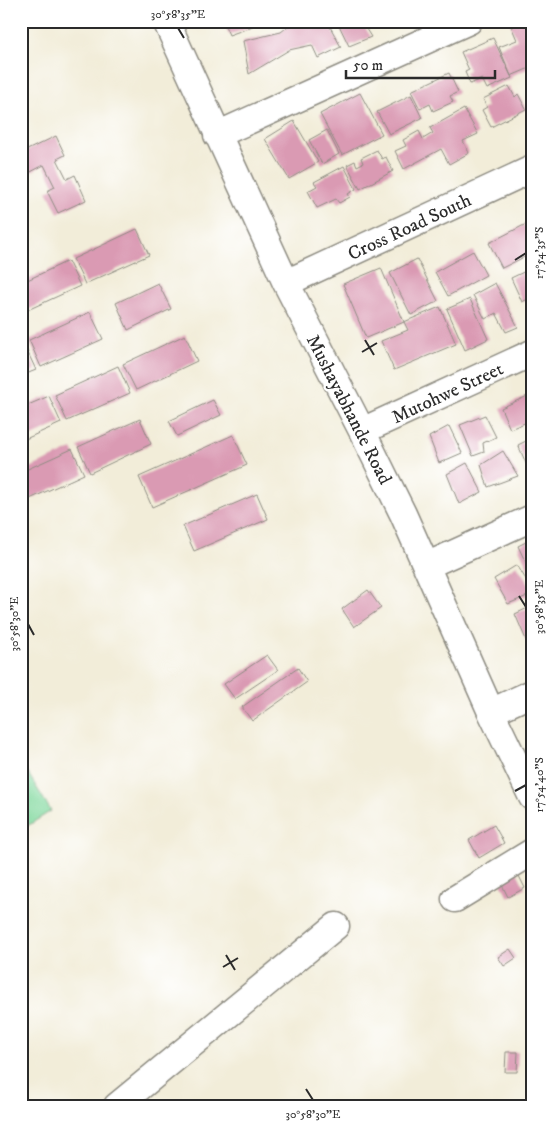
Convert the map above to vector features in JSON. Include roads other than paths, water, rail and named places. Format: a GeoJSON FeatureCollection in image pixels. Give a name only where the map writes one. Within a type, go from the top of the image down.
{"type":"FeatureCollection","features":[{"type":"Feature","properties":{"kind":"street","name":"Mushayabhande Road"},"geometry":{"type":"LineString","coordinates":[[166,21],[286,283],[362,431],[402,514],[491,712],[532,797]]}},
{"type":"Feature","properties":{"kind":"street"},"geometry":{"type":"LineString","coordinates":[[217,135],[469,21]]}},
{"type":"Feature","properties":{"kind":"street","name":"Cross Road South"},"geometry":{"type":"LineString","coordinates":[[286,283],[532,169]]}},
{"type":"Feature","properties":{"kind":"street","name":"Mutohwe Street"},"geometry":{"type":"LineString","coordinates":[[362,431],[532,353]]}},
{"type":"Feature","properties":{"kind":"street"},"geometry":{"type":"LineString","coordinates":[[426,566],[532,518]]}},
{"type":"Feature","properties":{"kind":"street"},"geometry":{"type":"LineString","coordinates":[[491,712],[532,693]]}},
{"type":"Feature","properties":{"kind":"street"},"geometry":{"type":"LineString","coordinates":[[455,899],[532,852]]}},
{"type":"Feature","properties":{"kind":"street"},"geometry":{"type":"LineString","coordinates":[[117,1106],[336,926]]}}]}
